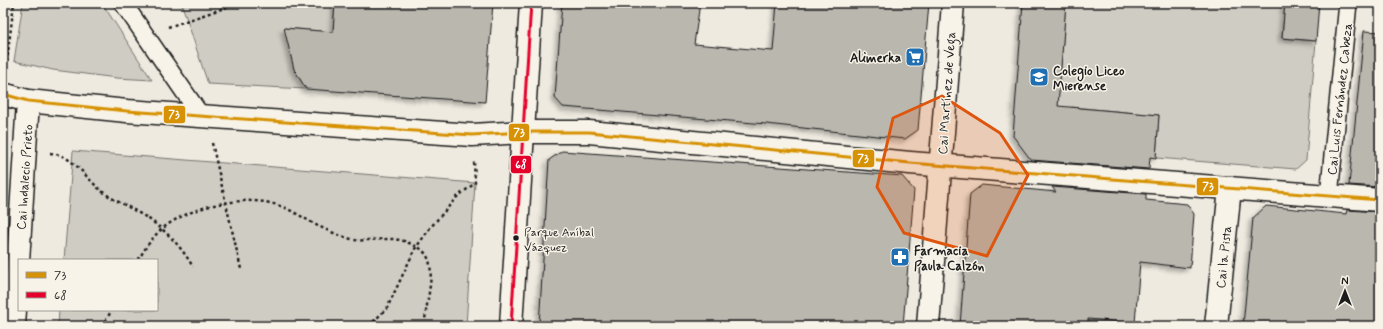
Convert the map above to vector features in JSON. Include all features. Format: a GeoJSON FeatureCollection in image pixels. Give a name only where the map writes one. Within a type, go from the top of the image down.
{"type":"FeatureCollection","features":[{"type":"Feature","properties":{"kind":"street"},"geometry":{"type":"LineString","coordinates":[[511,326],[531,3]]}},
{"type":"Feature","properties":{"kind":"street","name":"Cai Martínez de Vega"},"geometry":{"type":"LineString","coordinates":[[928,326],[953,3]]}},
{"type":"Feature","properties":{"kind":"street","name":"Cai Luis Fernández Cabeza"},"geometry":{"type":"LineString","coordinates":[[1329,196],[1348,3]]}},
{"type":"Feature","properties":{"kind":"street"},"geometry":{"type":"LineString","coordinates":[[128,7],[145,35],[201,116]]}},
{"type":"Feature","properties":{"kind":"street"},"geometry":{"type":"LineString","coordinates":[[4,84],[28,101],[127,111],[472,135],[523,132],[589,132],[940,165],[1380,200]]}},
{"type":"Feature","properties":{"kind":"street","name":"Cai Indalecio Prieto"},"geometry":{"type":"LineString","coordinates":[[18,259],[28,101]]}},
{"type":"Feature","properties":{"kind":"street","name":"Cai la Pista"},"geometry":{"type":"LineString","coordinates":[[1216,326],[1230,188]]}},
{"type":"Feature","properties":{"kind":"street","name":"Cai Indalecio Prieto"},"geometry":{"type":"LineString","coordinates":[[14,326],[18,262]]}},
{"type":"Feature","properties":{"kind":"path"},"geometry":{"type":"LineString","coordinates":[[4,84],[14,3]]}},
{"type":"Feature","properties":{"kind":"path"},"geometry":{"type":"LineString","coordinates":[[145,35],[239,3]]}},
{"type":"Feature","properties":{"kind":"path"},"geometry":{"type":"LineString","coordinates":[[201,116],[214,149],[240,269]]}},
{"type":"Feature","properties":{"kind":"path"},"geometry":{"type":"LineString","coordinates":[[369,326],[387,308],[403,273],[417,247],[430,228],[457,197],[475,183],[472,135]]}},
{"type":"Feature","properties":{"kind":"path"},"geometry":{"type":"LineString","coordinates":[[25,150],[57,153],[72,162],[102,192],[139,212],[162,230],[180,247],[193,267]]}},
{"type":"Feature","properties":{"kind":"path"},"geometry":{"type":"LineString","coordinates":[[139,259],[162,230],[172,222],[194,212],[226,202],[261,201],[280,205],[317,225],[356,240],[391,238],[406,241],[425,252],[429,259],[431,273],[425,314],[425,326]]}},
{"type":"Feature","properties":{"kind":"path"},"geometry":{"type":"LineString","coordinates":[[102,326],[111,311]]}},
{"type":"Feature","properties":{"kind":"highlighted area"},"geometry":{"type":"Polygon","coordinates":[[[942,96],[1000,133],[1028,175],[987,256],[904,233],[877,187],[893,118],[942,96]]]}},
{"type":"Feature","properties":{"kind":"shaded area"},"geometry":{"type":"Polygon","coordinates":[[[23,3],[102,3],[152,80],[117,78],[53,70],[14,61],[23,3]]]}},
{"type":"Feature","properties":{"kind":"shaded area"},"geometry":{"type":"Polygon","coordinates":[[[170,3],[335,3],[333,32],[285,28],[294,69],[306,89],[208,84],[182,5],[170,5],[170,3]]]}},
{"type":"Feature","properties":{"kind":"shaded area"},"geometry":{"type":"Polygon","coordinates":[[[1066,3],[1285,3],[1282,38],[1316,41],[1306,160],[1296,169],[1156,158],[1159,115],[1072,107],[1057,115],[1066,3]]]}},
{"type":"Feature","properties":{"kind":"shaded area"},"geometry":{"type":"Polygon","coordinates":[[[73,151],[475,183],[466,326],[58,326],[59,311],[158,311],[158,259],[64,259],[73,151]]]}},
{"type":"Feature","properties":{"kind":"building"},"geometry":{"type":"Polygon","coordinates":[[[335,3],[493,3],[485,102],[306,89],[294,69],[284,28],[333,32],[335,3]]]}},
{"type":"Feature","properties":{"kind":"building"},"geometry":{"type":"Polygon","coordinates":[[[562,3],[700,3],[694,44],[773,51],[777,3],[929,3],[918,130],[905,139],[766,124],[563,107],[555,98],[562,3]]]}},
{"type":"Feature","properties":{"kind":"building","name":"Colegio Liceo Mierense"},"geometry":{"type":"Polygon","coordinates":[[[1023,3],[1066,3],[1058,106],[1159,115],[1156,158],[1150,157],[1149,169],[1031,160],[1013,136],[1023,3]]]}},
{"type":"Feature","properties":{"kind":"building"},"geometry":{"type":"Polygon","coordinates":[[[1285,3],[1319,3],[1316,41],[1282,38],[1285,3]]]}},
{"type":"Feature","properties":{"kind":"building"},"geometry":{"type":"Polygon","coordinates":[[[1364,31],[1380,32],[1380,187],[1349,185],[1364,31]]]}},
{"type":"Feature","properties":{"kind":"building"},"geometry":{"type":"Polygon","coordinates":[[[562,151],[902,176],[914,190],[903,326],[539,326],[549,160],[562,151]]]}},
{"type":"Feature","properties":{"kind":"building"},"geometry":{"type":"Polygon","coordinates":[[[982,185],[1056,192],[1052,187],[1146,194],[1146,200],[1187,204],[1194,214],[1190,268],[1140,262],[1135,323],[1088,319],[1088,326],[960,326],[970,194],[982,185]]]}},
{"type":"Feature","properties":{"kind":"building"},"geometry":{"type":"Polygon","coordinates":[[[1266,206],[1346,214],[1347,210],[1380,212],[1380,326],[1243,326],[1253,218],[1266,206]]]}},
{"type":"Feature","properties":{"kind":"transit line","name":"68"},"geometry":{"type":"LineString","coordinates":[[511,326],[531,3]]}},
{"type":"Feature","properties":{"kind":"transit line","name":"73"},"geometry":{"type":"LineString","coordinates":[[3,94],[28,101],[127,111],[472,135],[523,132],[589,132],[910,163],[1380,200]]}},
{"type":"Feature","properties":{"kind":"place","name":"Alimerka"},"geometry":{"type":"Point","coordinates":[915,57]}},
{"type":"Feature","properties":{"kind":"place","name":"Colegio Liceo Mierense"},"geometry":{"type":"Point","coordinates":[1039,77]}},
{"type":"Feature","properties":{"kind":"place","name":"Parque Aníbal Vázquez"},"geometry":{"type":"Point","coordinates":[516,238]}},
{"type":"Feature","properties":{"kind":"place","name":"Farmacia Paula Calzón"},"geometry":{"type":"Point","coordinates":[900,257]}}]}
